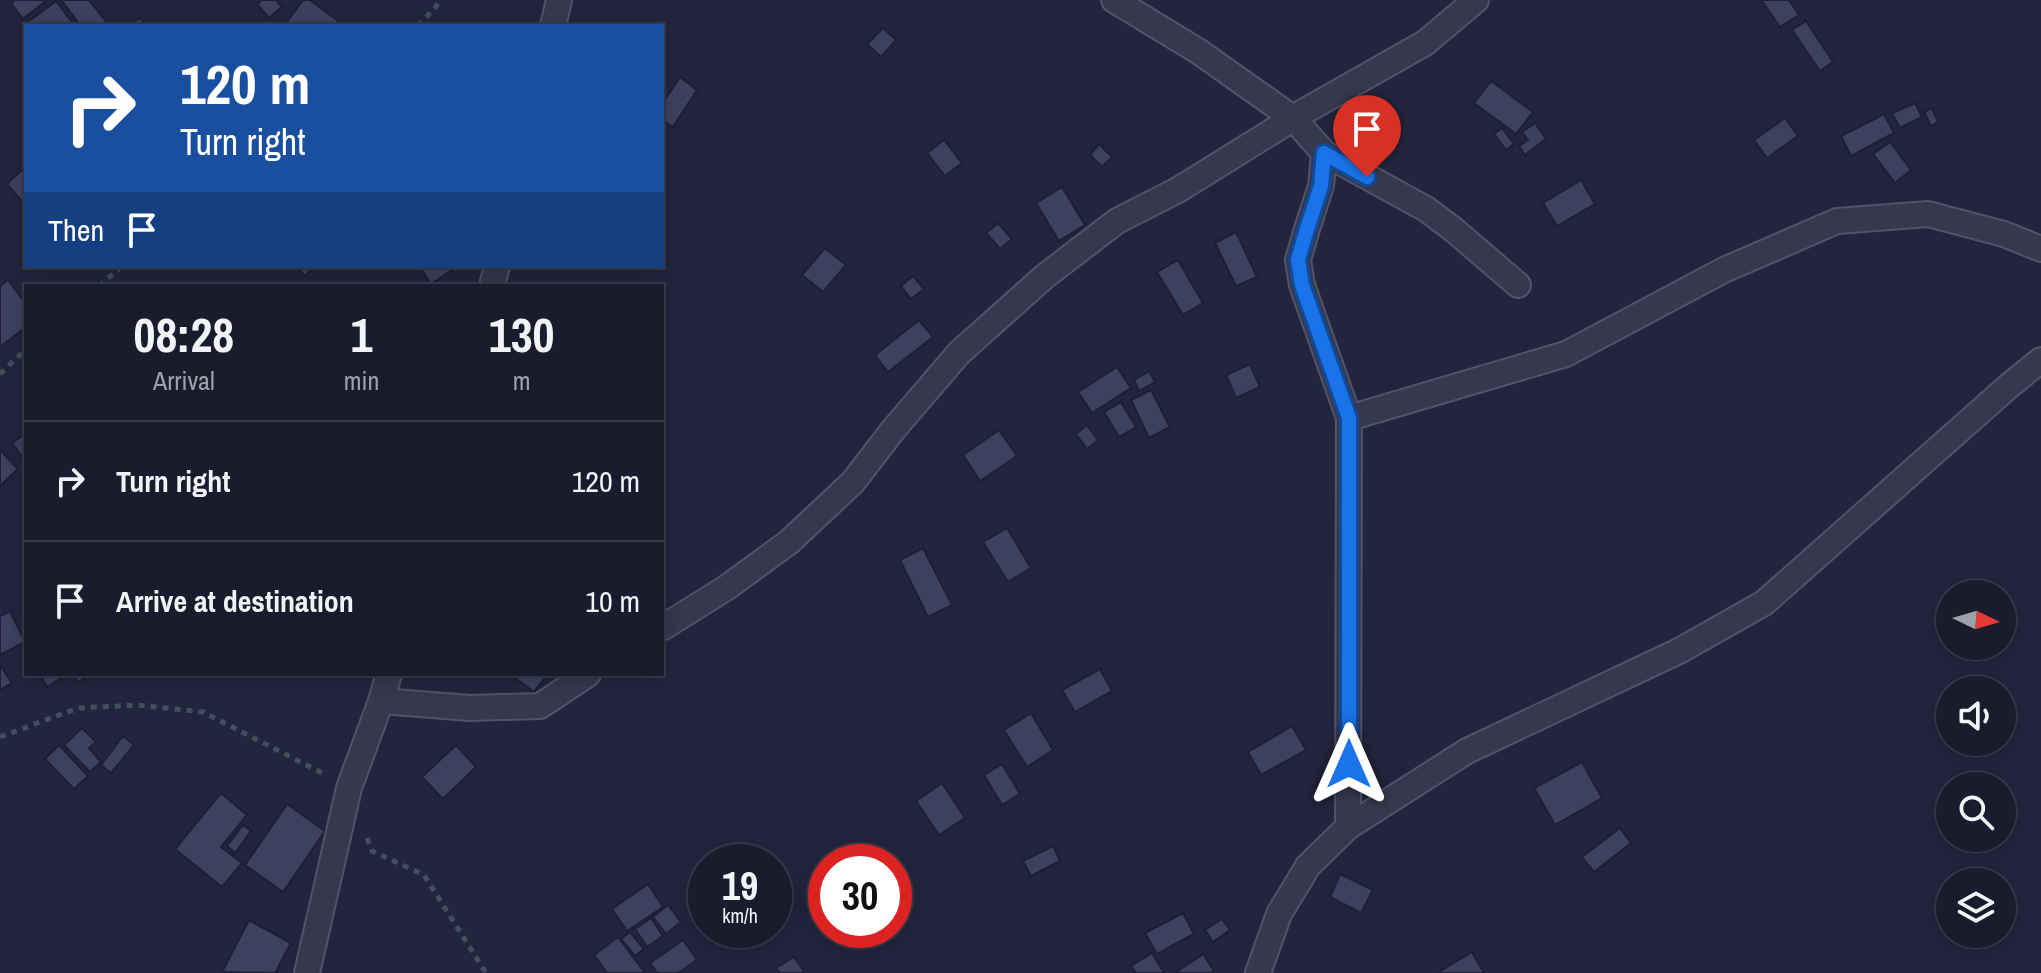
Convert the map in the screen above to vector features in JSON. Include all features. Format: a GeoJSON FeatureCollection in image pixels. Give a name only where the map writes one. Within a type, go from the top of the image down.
{"type":"FeatureCollection","features":[{"type":"Feature","properties":{"kind":"street"},"geometry":{"type":"LineString","coordinates":[[553,24],[559,0]]}},
{"type":"Feature","properties":{"kind":"street"},"geometry":{"type":"LineString","coordinates":[[1114,0],[1198,51],[1294,119],[1324,153],[1426,209],[1518,285]]}},
{"type":"Feature","properties":{"kind":"street"},"geometry":{"type":"LineString","coordinates":[[664,627],[726,588],[789,542],[853,482],[959,353],[1044,277],[1117,221],[1178,190],[1425,43],[1476,0]]}},
{"type":"Feature","properties":{"kind":"street"},"geometry":{"type":"LineString","coordinates":[[1324,153],[1321,186],[1298,260],[1302,285],[1349,418],[1348,827]]}},
{"type":"Feature","properties":{"kind":"street"},"geometry":{"type":"LineString","coordinates":[[1349,418],[1566,354],[1724,270],[1837,221],[1928,214],[2004,234],[2041,249]]}},
{"type":"Feature","properties":{"kind":"street"},"geometry":{"type":"LineString","coordinates":[[1258,973],[1279,914],[1308,866],[1348,827],[1467,751],[1679,651],[1764,603],[2041,360]]}},
{"type":"Feature","properties":{"kind":"street"},"geometry":{"type":"LineString","coordinates":[[307,973],[349,788],[388,676]]}},
{"type":"Feature","properties":{"kind":"street"},"geometry":{"type":"LineString","coordinates":[[381,701],[470,708],[540,706],[585,676]]}},
{"type":"Feature","properties":{"kind":"path"},"geometry":{"type":"LineString","coordinates":[[420,24],[442,0]]}},
{"type":"Feature","properties":{"kind":"path"},"geometry":{"type":"LineString","coordinates":[[101,284],[120,268]]}},
{"type":"Feature","properties":{"kind":"path"},"geometry":{"type":"LineString","coordinates":[[0,374],[24,351]]}},
{"type":"Feature","properties":{"kind":"path"},"geometry":{"type":"LineString","coordinates":[[0,737],[78,708],[137,705],[203,712],[349,788],[372,851],[424,875],[486,973]]}},
{"type":"Feature","properties":{"kind":"building"},"geometry":{"type":"Polygon","coordinates":[[[15,0],[47,0],[23,19],[11,3],[15,0]]]}},
{"type":"Feature","properties":{"kind":"building"},"geometry":{"type":"Polygon","coordinates":[[[61,0],[89,0],[108,24],[79,24],[61,0]]]}},
{"type":"Feature","properties":{"kind":"building"},"geometry":{"type":"Polygon","coordinates":[[[262,0],[276,0],[282,7],[269,18],[257,4],[262,0]]]}},
{"type":"Feature","properties":{"kind":"building"},"geometry":{"type":"Polygon","coordinates":[[[303,0],[310,0],[342,24],[285,24],[303,0]]]}},
{"type":"Feature","properties":{"kind":"building"},"geometry":{"type":"Polygon","coordinates":[[[1761,0],[1789,0],[1799,15],[1780,27],[1761,0]]]}},
{"type":"Feature","properties":{"kind":"building"},"geometry":{"type":"Polygon","coordinates":[[[56,1],[73,24],[25,24],[56,1]]]}},
{"type":"Feature","properties":{"kind":"building"},"geometry":{"type":"Polygon","coordinates":[[[1806,21],[1833,62],[1820,71],[1792,30],[1806,21]]]}},
{"type":"Feature","properties":{"kind":"building"},"geometry":{"type":"Polygon","coordinates":[[[883,28],[896,40],[881,57],[867,44],[883,28]]]}},
{"type":"Feature","properties":{"kind":"building"},"geometry":{"type":"Polygon","coordinates":[[[680,77],[697,90],[673,127],[664,121],[664,101],[680,77]]]}},
{"type":"Feature","properties":{"kind":"building"},"geometry":{"type":"Polygon","coordinates":[[[1491,81],[1533,112],[1516,134],[1474,103],[1491,81]]]}},
{"type":"Feature","properties":{"kind":"building"},"geometry":{"type":"Polygon","coordinates":[[[1915,103],[1922,117],[1900,128],[1892,113],[1915,103]]]}},
{"type":"Feature","properties":{"kind":"building"},"geometry":{"type":"Polygon","coordinates":[[[1932,108],[1938,122],[1931,126],[1924,112],[1932,108]]]}},
{"type":"Feature","properties":{"kind":"building"},"geometry":{"type":"Polygon","coordinates":[[[1884,114],[1894,133],[1851,156],[1841,136],[1884,114]]]}},
{"type":"Feature","properties":{"kind":"building"},"geometry":{"type":"Polygon","coordinates":[[[1785,118],[1798,136],[1767,158],[1754,140],[1785,118]]]}},
{"type":"Feature","properties":{"kind":"building"},"geometry":{"type":"Polygon","coordinates":[[[1535,123],[1546,139],[1525,155],[1519,146],[1528,140],[1522,132],[1535,123]]]}},
{"type":"Feature","properties":{"kind":"building"},"geometry":{"type":"Polygon","coordinates":[[[1502,128],[1514,144],[1506,150],[1494,134],[1502,128]]]}},
{"type":"Feature","properties":{"kind":"building"},"geometry":{"type":"Polygon","coordinates":[[[944,140],[962,163],[945,176],[927,153],[944,140]]]}},
{"type":"Feature","properties":{"kind":"building"},"geometry":{"type":"Polygon","coordinates":[[[1890,142],[1911,170],[1895,183],[1873,154],[1890,142]]]}},
{"type":"Feature","properties":{"kind":"building"},"geometry":{"type":"Polygon","coordinates":[[[1099,144],[1112,157],[1102,167],[1090,155],[1099,144]]]}},
{"type":"Feature","properties":{"kind":"building"},"geometry":{"type":"Polygon","coordinates":[[[24,168],[24,204],[7,184],[24,168]]]}},
{"type":"Feature","properties":{"kind":"building"},"geometry":{"type":"Polygon","coordinates":[[[1581,180],[1595,204],[1557,226],[1543,203],[1581,180]]]}},
{"type":"Feature","properties":{"kind":"building"},"geometry":{"type":"Polygon","coordinates":[[[1062,187],[1085,225],[1059,241],[1036,203],[1062,187]]]}},
{"type":"Feature","properties":{"kind":"building"},"geometry":{"type":"Polygon","coordinates":[[[998,223],[1012,239],[1000,249],[986,233],[998,223]]]}},
{"type":"Feature","properties":{"kind":"building"},"geometry":{"type":"Polygon","coordinates":[[[1236,232],[1257,277],[1236,286],[1215,243],[1236,232]]]}},
{"type":"Feature","properties":{"kind":"building"},"geometry":{"type":"Polygon","coordinates":[[[825,248],[846,265],[823,292],[802,275],[825,248]]]}},
{"type":"Feature","properties":{"kind":"building"},"geometry":{"type":"Polygon","coordinates":[[[1178,260],[1203,303],[1183,315],[1157,272],[1178,260]]]}},
{"type":"Feature","properties":{"kind":"building"},"geometry":{"type":"Polygon","coordinates":[[[298,268],[313,268],[305,276],[298,268]]]}},
{"type":"Feature","properties":{"kind":"building"},"geometry":{"type":"Polygon","coordinates":[[[451,268],[452,270],[431,284],[422,270],[451,268]]]}},
{"type":"Feature","properties":{"kind":"building"},"geometry":{"type":"Polygon","coordinates":[[[913,276],[924,289],[911,299],[901,286],[913,276]]]}},
{"type":"Feature","properties":{"kind":"building"},"geometry":{"type":"Polygon","coordinates":[[[8,280],[24,301],[24,329],[0,347],[0,286],[8,280]]]}},
{"type":"Feature","properties":{"kind":"building"},"geometry":{"type":"Polygon","coordinates":[[[919,320],[933,337],[888,372],[875,355],[919,320]]]}},
{"type":"Feature","properties":{"kind":"building"},"geometry":{"type":"Polygon","coordinates":[[[1250,364],[1260,387],[1236,398],[1226,375],[1250,364]]]}},
{"type":"Feature","properties":{"kind":"building"},"geometry":{"type":"Polygon","coordinates":[[[1117,367],[1131,388],[1092,413],[1078,392],[1117,367]]]}},
{"type":"Feature","properties":{"kind":"building"},"geometry":{"type":"Polygon","coordinates":[[[1149,371],[1155,382],[1139,391],[1134,380],[1149,371]]]}},
{"type":"Feature","properties":{"kind":"building"},"geometry":{"type":"Polygon","coordinates":[[[1151,390],[1170,427],[1149,438],[1131,400],[1151,390]]]}},
{"type":"Feature","properties":{"kind":"building"},"geometry":{"type":"Polygon","coordinates":[[[1121,402],[1136,427],[1119,437],[1104,412],[1121,402]]]}},
{"type":"Feature","properties":{"kind":"building"},"geometry":{"type":"Polygon","coordinates":[[[1087,425],[1098,440],[1087,449],[1076,434],[1087,425]]]}},
{"type":"Feature","properties":{"kind":"building"},"geometry":{"type":"Polygon","coordinates":[[[999,430],[1017,456],[980,481],[963,455],[999,430]]]}},
{"type":"Feature","properties":{"kind":"building"},"geometry":{"type":"Polygon","coordinates":[[[24,434],[24,459],[12,443],[24,434]]]}},
{"type":"Feature","properties":{"kind":"building"},"geometry":{"type":"Polygon","coordinates":[[[0,450],[18,469],[0,486],[0,450]]]}},
{"type":"Feature","properties":{"kind":"building"},"geometry":{"type":"Polygon","coordinates":[[[1007,528],[1031,568],[1008,582],[983,542],[1007,528]]]}},
{"type":"Feature","properties":{"kind":"building"},"geometry":{"type":"Polygon","coordinates":[[[923,548],[952,605],[928,617],[900,560],[923,548]]]}},
{"type":"Feature","properties":{"kind":"building"},"geometry":{"type":"Polygon","coordinates":[[[10,611],[24,643],[0,655],[0,616],[10,611]]]}},
{"type":"Feature","properties":{"kind":"building"},"geometry":{"type":"Polygon","coordinates":[[[0,665],[12,683],[0,690],[0,665]]]}},
{"type":"Feature","properties":{"kind":"building"},"geometry":{"type":"Polygon","coordinates":[[[1100,669],[1112,691],[1075,712],[1062,690],[1100,669]]]}},
{"type":"Feature","properties":{"kind":"building"},"geometry":{"type":"Polygon","coordinates":[[[41,676],[64,676],[47,687],[41,676]]]}},
{"type":"Feature","properties":{"kind":"building"},"geometry":{"type":"Polygon","coordinates":[[[74,676],[88,676],[78,682],[74,676]]]}},
{"type":"Feature","properties":{"kind":"building"},"geometry":{"type":"Polygon","coordinates":[[[513,676],[546,676],[534,692],[513,676]]]}},
{"type":"Feature","properties":{"kind":"building"},"geometry":{"type":"Polygon","coordinates":[[[1031,713],[1053,750],[1027,767],[1004,730],[1031,713]]]}},
{"type":"Feature","properties":{"kind":"building"},"geometry":{"type":"Polygon","coordinates":[[[1292,726],[1306,750],[1261,775],[1248,752],[1292,726]]]}},
{"type":"Feature","properties":{"kind":"building"},"geometry":{"type":"Polygon","coordinates":[[[82,728],[96,742],[89,748],[101,762],[90,772],[64,745],[82,728]]]}},
{"type":"Feature","properties":{"kind":"building"},"geometry":{"type":"Polygon","coordinates":[[[123,736],[134,745],[111,773],[101,765],[123,736]]]}},
{"type":"Feature","properties":{"kind":"building"},"geometry":{"type":"Polygon","coordinates":[[[59,745],[88,776],[74,789],[45,759],[59,745]]]}},
{"type":"Feature","properties":{"kind":"building"},"geometry":{"type":"Polygon","coordinates":[[[456,745],[476,767],[443,799],[422,777],[456,745]]]}},
{"type":"Feature","properties":{"kind":"building"},"geometry":{"type":"Polygon","coordinates":[[[1582,762],[1602,798],[1555,825],[1534,788],[1582,762]]]}},
{"type":"Feature","properties":{"kind":"building"},"geometry":{"type":"Polygon","coordinates":[[[1002,764],[1020,794],[1002,805],[984,775],[1002,764]]]}},
{"type":"Feature","properties":{"kind":"building"},"geometry":{"type":"Polygon","coordinates":[[[942,783],[965,818],[939,835],[916,801],[942,783]]]}},
{"type":"Feature","properties":{"kind":"building"},"geometry":{"type":"Polygon","coordinates":[[[221,793],[247,815],[221,847],[242,863],[222,887],[175,849],[221,793]]]}},
{"type":"Feature","properties":{"kind":"building"},"geometry":{"type":"Polygon","coordinates":[[[287,804],[325,831],[283,892],[245,865],[287,804]]]}},
{"type":"Feature","properties":{"kind":"building"},"geometry":{"type":"Polygon","coordinates":[[[243,825],[251,831],[235,853],[227,846],[243,825]]]}},
{"type":"Feature","properties":{"kind":"building"},"geometry":{"type":"Polygon","coordinates":[[[1620,828],[1631,843],[1594,872],[1582,857],[1620,828]]]}},
{"type":"Feature","properties":{"kind":"building"},"geometry":{"type":"Polygon","coordinates":[[[1053,846],[1060,861],[1031,876],[1023,861],[1053,846]]]}},
{"type":"Feature","properties":{"kind":"building"},"geometry":{"type":"Polygon","coordinates":[[[1340,874],[1373,890],[1361,913],[1330,897],[1340,874]]]}},
{"type":"Feature","properties":{"kind":"building"},"geometry":{"type":"Polygon","coordinates":[[[648,884],[663,907],[627,931],[612,909],[648,884]]]}},
{"type":"Feature","properties":{"kind":"building"},"geometry":{"type":"Polygon","coordinates":[[[668,905],[681,922],[666,934],[653,917],[668,905]]]}},
{"type":"Feature","properties":{"kind":"building"},"geometry":{"type":"Polygon","coordinates":[[[1183,913],[1194,934],[1157,954],[1145,933],[1183,913]]]}},
{"type":"Feature","properties":{"kind":"building"},"geometry":{"type":"Polygon","coordinates":[[[651,918],[663,936],[647,947],[635,929],[651,918]]]}},
{"type":"Feature","properties":{"kind":"building"},"geometry":{"type":"Polygon","coordinates":[[[1222,919],[1230,930],[1213,942],[1205,930],[1222,919]]]}},
{"type":"Feature","properties":{"kind":"building"},"geometry":{"type":"Polygon","coordinates":[[[249,920],[291,943],[275,973],[222,972],[249,920]]]}},
{"type":"Feature","properties":{"kind":"building"},"geometry":{"type":"Polygon","coordinates":[[[630,932],[644,949],[635,956],[621,939],[630,932]]]}},
{"type":"Feature","properties":{"kind":"building"},"geometry":{"type":"Polygon","coordinates":[[[618,937],[645,973],[607,973],[594,955],[618,937]]]}},
{"type":"Feature","properties":{"kind":"building"},"geometry":{"type":"Polygon","coordinates":[[[683,940],[697,960],[678,973],[657,973],[650,963],[683,940]]]}},
{"type":"Feature","properties":{"kind":"building"},"geometry":{"type":"Polygon","coordinates":[[[1472,952],[1484,973],[1437,973],[1472,952]]]}},
{"type":"Feature","properties":{"kind":"building"},"geometry":{"type":"Polygon","coordinates":[[[1152,953],[1164,973],[1136,973],[1131,966],[1152,953]]]}},
{"type":"Feature","properties":{"kind":"building"},"geometry":{"type":"Polygon","coordinates":[[[1203,954],[1214,971],[1175,973],[1203,954]]]}},
{"type":"Feature","properties":{"kind":"building"},"geometry":{"type":"Polygon","coordinates":[[[794,957],[805,973],[780,973],[776,968],[794,957]]]}},
{"type":"Feature","properties":{"kind":"route"},"geometry":{"type":"LineString","coordinates":[[1349,764],[1349,418],[1302,285],[1298,260],[1321,186],[1324,153],[1367,177]]}}]}
